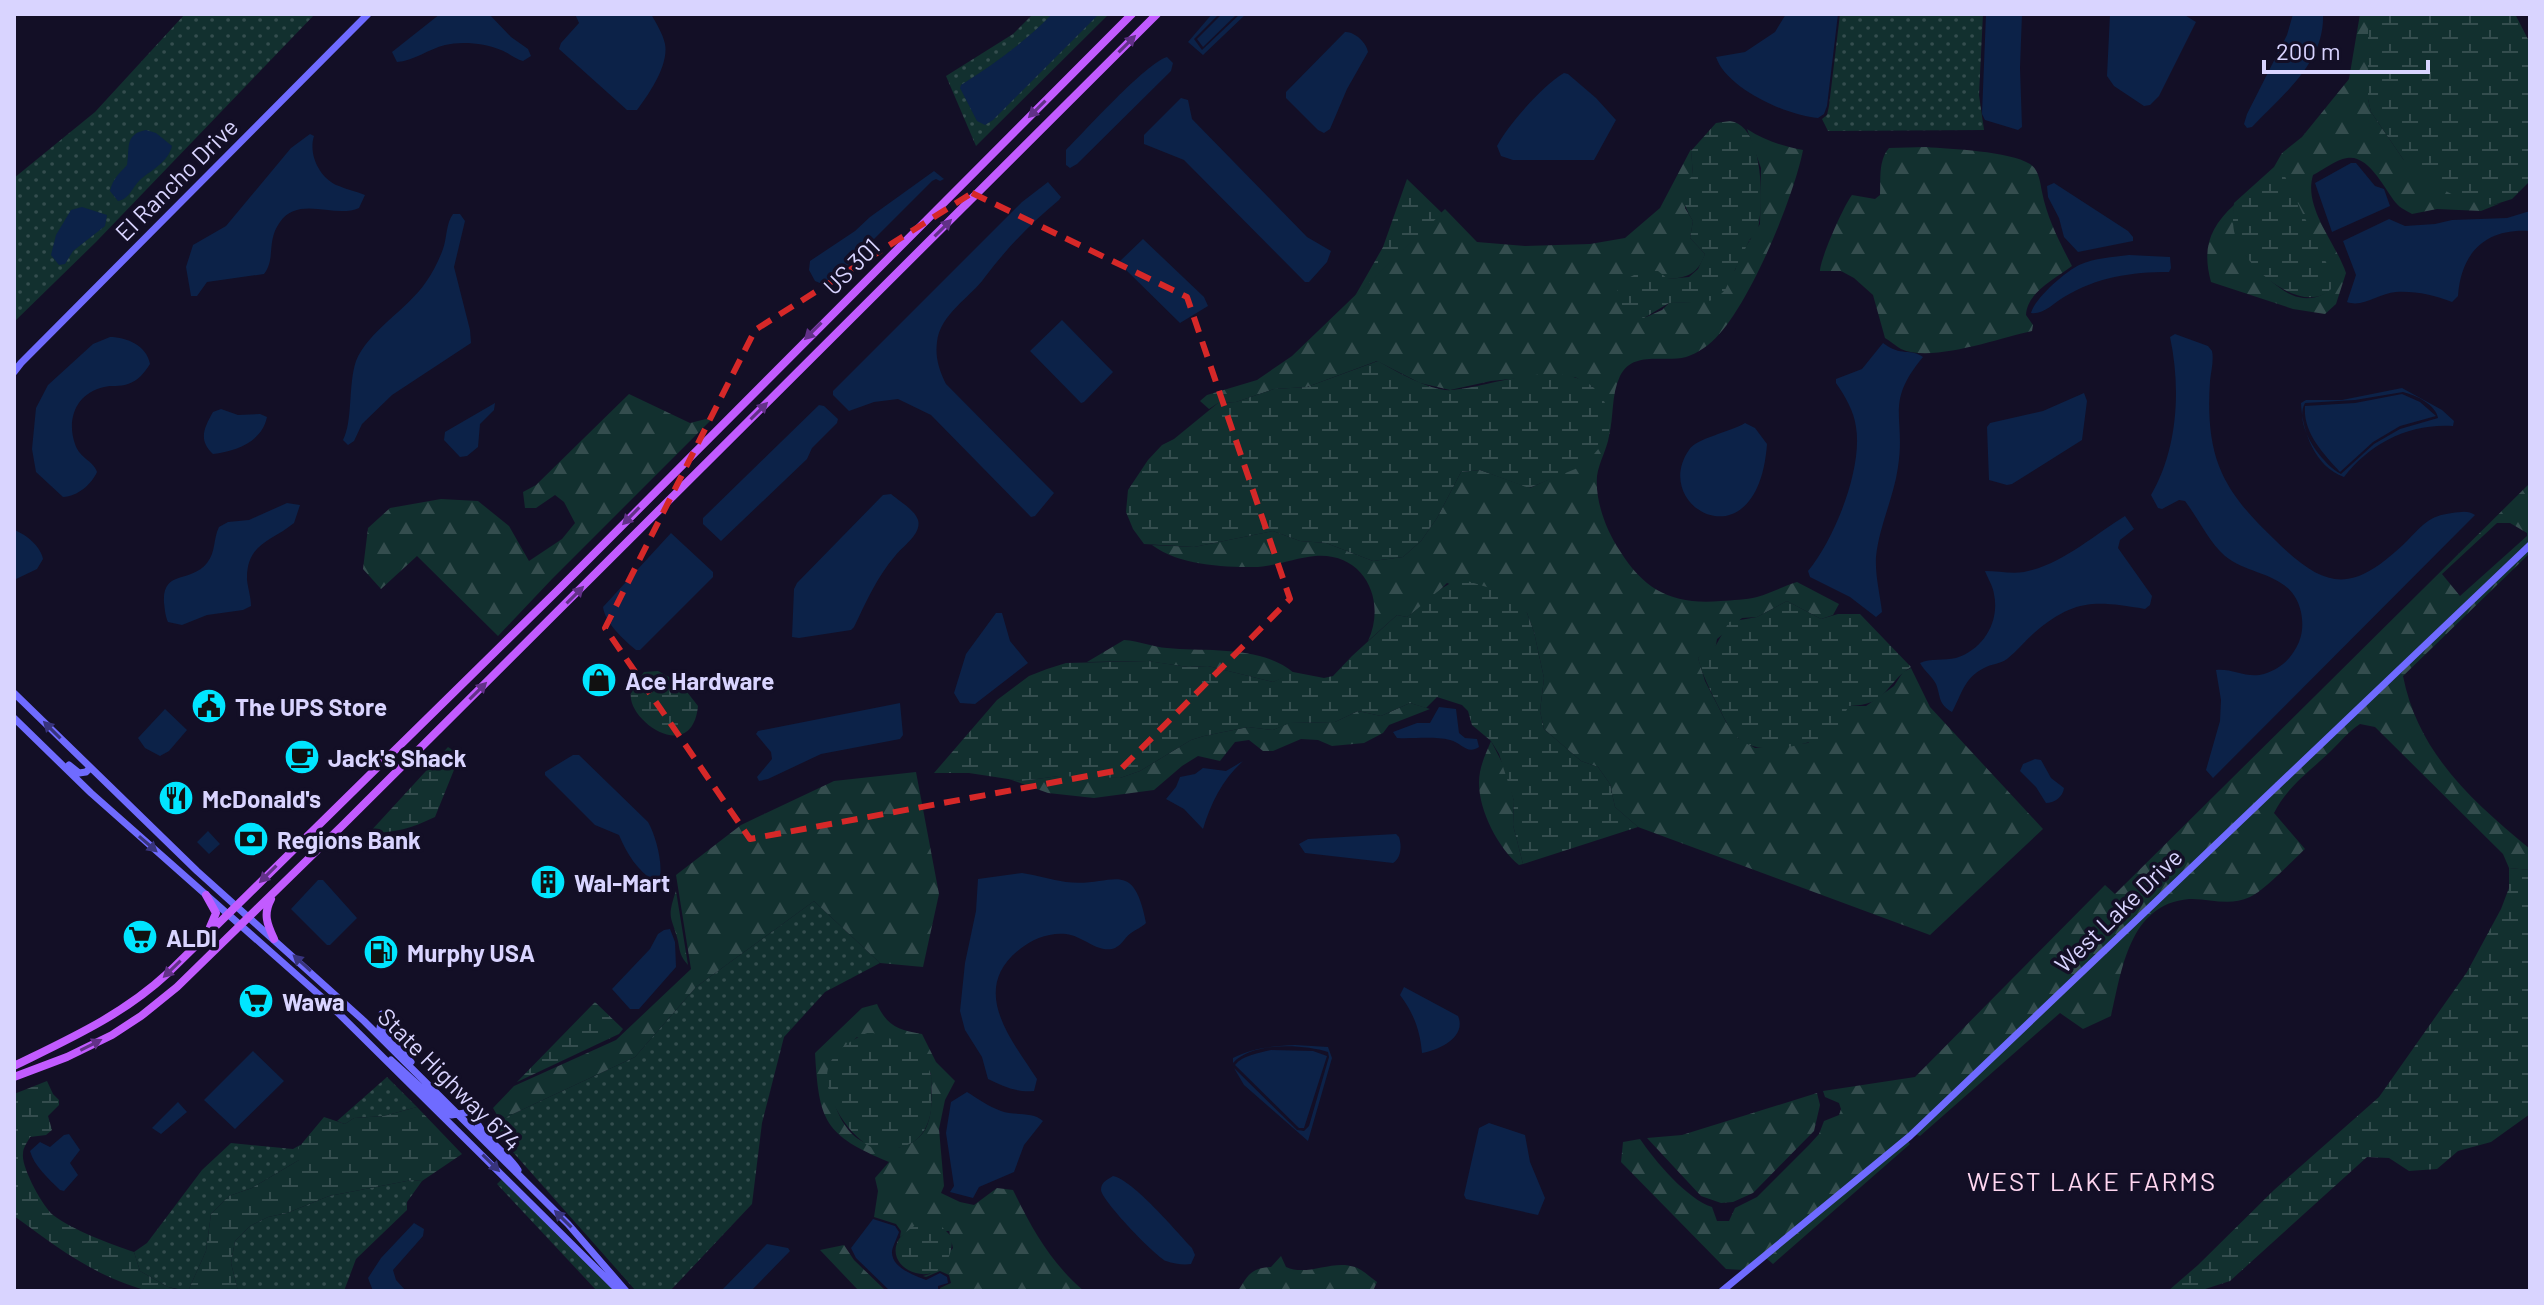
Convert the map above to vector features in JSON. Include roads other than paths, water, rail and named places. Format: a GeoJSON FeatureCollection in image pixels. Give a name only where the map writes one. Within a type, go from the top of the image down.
{"type":"FeatureCollection","features":[{"type":"Feature","properties":{"kind":"main road","name":"El Rancho Drive"},"geometry":{"type":"LineString","coordinates":[[14,372],[368,14]]}},
{"type":"Feature","properties":{"kind":"main road","name":"US 301"},"geometry":{"type":"LineString","coordinates":[[14,1066],[119,1011],[157,984],[600,548],[1132,14]]}},
{"type":"Feature","properties":{"kind":"main road","name":"US 301"},"geometry":{"type":"LineString","coordinates":[[14,1077],[81,1050],[128,1025],[177,987],[1157,14]]}},
{"type":"Feature","properties":{"kind":"main road"},"geometry":{"type":"LineString","coordinates":[[1062,84],[1074,97]]}},
{"type":"Feature","properties":{"kind":"main road","name":"West Lake Drive"},"geometry":{"type":"LineString","coordinates":[[1722,1291],[1910,1136],[2530,545]]}},
{"type":"Feature","properties":{"kind":"main road","name":"State Highway 674"},"geometry":{"type":"LineString","coordinates":[[14,693],[197,871],[362,1020],[568,1224],[626,1291]]}},
{"type":"Feature","properties":{"kind":"main road"},"geometry":{"type":"LineString","coordinates":[[14,717],[27,724],[79,773],[90,768]]}},
{"type":"Feature","properties":{"kind":"main road","name":"State Highway 674"},"geometry":{"type":"LineString","coordinates":[[14,717],[91,793],[379,1053],[619,1291]]}},
{"type":"Feature","properties":{"kind":"main road"},"geometry":{"type":"LineString","coordinates":[[274,939],[266,914],[275,892]]}},
{"type":"Feature","properties":{"kind":"main road"},"geometry":{"type":"LineString","coordinates":[[205,936],[216,913],[206,895]]}},
{"type":"Feature","properties":{"kind":"main road"},"geometry":{"type":"LineString","coordinates":[[362,1020],[382,1014],[380,1028],[423,1080]]}},
{"type":"Feature","properties":{"kind":"main road"},"geometry":{"type":"LineString","coordinates":[[379,1053],[394,1061],[446,1110],[458,1115],[475,1105]]}},
{"type":"Feature","properties":{"kind":"main road"},"geometry":{"type":"LineString","coordinates":[[450,1107],[460,1110],[475,1105]]}},
{"type":"Feature","properties":{"kind":"main road"},"geometry":{"type":"LineString","coordinates":[[475,1105],[476,1123],[512,1160],[525,1181]]}},
{"type":"Feature","properties":{"kind":"water"},"geometry":{"type":"Polygon","coordinates":[[[440,14],[489,14],[511,37],[528,49],[531,56],[523,61],[495,48],[458,43],[397,62],[392,52],[440,14]]]}},
{"type":"Feature","properties":{"kind":"water"},"geometry":{"type":"Polygon","coordinates":[[[575,14],[651,14],[663,36],[664,61],[657,79],[637,110],[627,110],[559,49],[579,23],[575,14]]]}},
{"type":"Feature","properties":{"kind":"water"},"geometry":{"type":"Polygon","coordinates":[[[1052,14],[1099,14],[993,120],[985,125],[977,121],[961,85],[1009,52],[1052,14]]]}},
{"type":"Feature","properties":{"kind":"water"},"geometry":{"type":"Polygon","coordinates":[[[1212,14],[1219,14],[1194,39],[1202,50],[1240,14],[1246,14],[1203,55],[1188,42],[1212,14]]]}},
{"type":"Feature","properties":{"kind":"water"},"geometry":{"type":"Polygon","coordinates":[[[1222,14],[1237,14],[1203,47],[1197,39],[1222,14]]]}},
{"type":"Feature","properties":{"kind":"water"},"geometry":{"type":"Polygon","coordinates":[[[1786,14],[1838,14],[1827,106],[1818,118],[1790,112],[1759,98],[1732,79],[1716,57],[1745,52],[1775,32],[1786,14]]]}},
{"type":"Feature","properties":{"kind":"water"},"geometry":{"type":"Polygon","coordinates":[[[1986,14],[2022,14],[2022,127],[2018,130],[1985,120],[1982,114],[1986,14]]]}},
{"type":"Feature","properties":{"kind":"water"},"geometry":{"type":"Polygon","coordinates":[[[2110,14],[2183,14],[2196,22],[2159,96],[2150,105],[2144,106],[2114,86],[2107,76],[2110,14]]]}},
{"type":"Feature","properties":{"kind":"water"},"geometry":{"type":"Polygon","coordinates":[[[2293,14],[2323,14],[2317,48],[2300,77],[2252,127],[2247,128],[2244,124],[2247,114],[2287,35],[2293,14]]]}},
{"type":"Feature","properties":{"kind":"water"},"geometry":{"type":"Polygon","coordinates":[[[1345,32],[1360,38],[1368,52],[1347,89],[1330,129],[1324,133],[1286,98],[1286,92],[1345,32]]]}},
{"type":"Feature","properties":{"kind":"water"},"geometry":{"type":"Polygon","coordinates":[[[1167,57],[1173,63],[1171,71],[1077,164],[1070,168],[1066,165],[1066,150],[1145,71],[1167,57]]]}},
{"type":"Feature","properties":{"kind":"water"},"geometry":{"type":"Polygon","coordinates":[[[1564,73],[1596,98],[1616,120],[1594,160],[1513,160],[1501,156],[1497,146],[1509,127],[1536,96],[1564,73]]]}},
{"type":"Feature","properties":{"kind":"water"},"geometry":{"type":"Polygon","coordinates":[[[1181,98],[1188,100],[1192,119],[1307,237],[1331,251],[1327,262],[1309,282],[1305,282],[1184,160],[1144,144],[1144,135],[1181,98]]]}},
{"type":"Feature","properties":{"kind":"water"},"geometry":{"type":"Polygon","coordinates":[[[146,130],[156,133],[172,146],[170,152],[160,165],[118,201],[110,191],[111,187],[127,165],[131,139],[146,130]]]}},
{"type":"Feature","properties":{"kind":"water"},"geometry":{"type":"Polygon","coordinates":[[[310,134],[314,136],[314,158],[326,178],[365,195],[359,208],[349,211],[307,209],[288,214],[276,229],[270,262],[264,274],[207,282],[197,296],[191,296],[186,267],[193,245],[226,226],[291,148],[310,134]]]}},
{"type":"Feature","properties":{"kind":"water"},"geometry":{"type":"Polygon","coordinates":[[[2356,163],[2375,186],[2384,189],[2390,206],[2332,232],[2315,183],[2356,163]]]}},
{"type":"Feature","properties":{"kind":"water"},"geometry":{"type":"Polygon","coordinates":[[[934,171],[944,179],[932,181],[827,286],[815,281],[809,270],[810,261],[934,171]]]}},
{"type":"Feature","properties":{"kind":"water"},"geometry":{"type":"Polygon","coordinates":[[[1048,182],[1061,197],[1059,200],[1020,236],[950,315],[939,332],[937,348],[938,363],[946,384],[1054,493],[1031,517],[931,415],[898,399],[874,402],[849,411],[833,395],[833,391],[1022,202],[1048,182]]]}},
{"type":"Feature","properties":{"kind":"water"},"geometry":{"type":"Polygon","coordinates":[[[2054,183],[2128,231],[2133,241],[2078,252],[2064,237],[2059,218],[2048,197],[2047,186],[2054,183]]]}},
{"type":"Feature","properties":{"kind":"water"},"geometry":{"type":"Polygon","coordinates":[[[82,207],[107,215],[105,226],[73,251],[65,264],[59,265],[51,255],[56,235],[71,210],[82,207]]]}},
{"type":"Feature","properties":{"kind":"water"},"geometry":{"type":"Polygon","coordinates":[[[2530,211],[2530,231],[2500,234],[2478,246],[2464,267],[2458,296],[2452,302],[2425,294],[2403,292],[2359,303],[2347,302],[2356,275],[2343,241],[2389,219],[2405,226],[2507,218],[2530,211]]]}},
{"type":"Feature","properties":{"kind":"water"},"geometry":{"type":"Polygon","coordinates":[[[453,214],[460,214],[465,221],[454,267],[471,343],[392,395],[362,424],[354,441],[348,445],[343,440],[356,361],[369,340],[429,278],[443,249],[453,214]]]}},
{"type":"Feature","properties":{"kind":"water"},"geometry":{"type":"Polygon","coordinates":[[[1143,239],[1204,297],[1208,306],[1180,323],[1123,267],[1119,262],[1143,239]]]}},
{"type":"Feature","properties":{"kind":"water"},"geometry":{"type":"Polygon","coordinates":[[[2129,255],[2170,257],[2171,268],[2169,272],[2102,280],[2076,290],[2044,310],[2031,313],[2044,293],[2073,268],[2091,261],[2129,255]]]}},
{"type":"Feature","properties":{"kind":"water"},"geometry":{"type":"Polygon","coordinates":[[[1062,320],[1113,372],[1081,403],[1030,351],[1062,320]]]}},
{"type":"Feature","properties":{"kind":"water"},"geometry":{"type":"Polygon","coordinates":[[[2175,334],[2208,346],[2212,351],[2211,435],[2219,466],[2229,487],[2258,523],[2310,569],[2325,577],[2355,577],[2388,558],[2431,519],[2461,512],[2475,515],[2213,778],[2206,770],[2220,721],[2221,700],[2216,670],[2258,675],[2276,669],[2296,648],[2302,620],[2296,599],[2289,589],[2225,556],[2185,501],[2179,500],[2162,509],[2158,508],[2151,495],[2167,458],[2175,418],[2175,377],[2170,337],[2175,334]]]}},
{"type":"Feature","properties":{"kind":"water"},"geometry":{"type":"Polygon","coordinates":[[[110,337],[123,339],[141,348],[150,364],[132,383],[95,390],[76,408],[72,425],[77,449],[97,472],[83,489],[63,497],[36,472],[32,449],[36,408],[48,385],[93,344],[110,337]]]}},
{"type":"Feature","properties":{"kind":"water"},"geometry":{"type":"Polygon","coordinates":[[[1883,343],[1895,350],[1923,357],[1911,373],[1900,399],[1898,467],[1876,557],[1882,612],[1876,617],[1850,597],[1810,577],[1808,571],[1836,523],[1855,463],[1855,421],[1836,379],[1862,369],[1883,343]]]}},
{"type":"Feature","properties":{"kind":"water"},"geometry":{"type":"Polygon","coordinates":[[[2402,388],[2442,410],[2454,421],[2453,426],[2421,428],[2392,438],[2366,454],[2344,477],[2318,457],[2307,434],[2318,453],[2341,474],[2374,444],[2400,429],[2438,418],[2436,413],[2419,398],[2403,392],[2355,400],[2305,403],[2302,411],[2301,403],[2306,400],[2342,400],[2402,388]]]}},
{"type":"Feature","properties":{"kind":"water"},"geometry":{"type":"Polygon","coordinates":[[[2084,393],[2087,401],[2082,440],[2012,484],[1989,480],[1987,427],[1990,423],[2043,411],[2084,393]]]}},
{"type":"Feature","properties":{"kind":"water"},"geometry":{"type":"Polygon","coordinates":[[[2402,394],[2420,402],[2436,416],[2400,426],[2373,442],[2340,472],[2315,442],[2307,425],[2305,406],[2355,403],[2402,394]]]}},
{"type":"Feature","properties":{"kind":"water"},"geometry":{"type":"Polygon","coordinates":[[[495,403],[494,410],[480,424],[478,447],[467,456],[460,457],[444,440],[445,432],[495,403]]]}},
{"type":"Feature","properties":{"kind":"water"},"geometry":{"type":"Polygon","coordinates":[[[819,405],[838,419],[837,423],[812,448],[807,459],[721,541],[703,524],[703,518],[819,405]]]}},
{"type":"Feature","properties":{"kind":"water"},"geometry":{"type":"Polygon","coordinates":[[[221,409],[238,415],[260,414],[267,417],[260,433],[247,444],[213,454],[205,444],[204,434],[213,412],[221,409]]]}},
{"type":"Feature","properties":{"kind":"water"},"geometry":{"type":"Polygon","coordinates":[[[1745,423],[1755,428],[1767,444],[1759,482],[1745,505],[1728,515],[1710,515],[1694,506],[1683,491],[1680,471],[1693,446],[1745,423]]]}},
{"type":"Feature","properties":{"kind":"water"},"geometry":{"type":"Polygon","coordinates":[[[891,494],[916,516],[917,530],[883,572],[854,627],[851,630],[792,637],[794,589],[797,583],[883,495],[891,494]]]}},
{"type":"Feature","properties":{"kind":"water"},"geometry":{"type":"Polygon","coordinates":[[[287,503],[300,505],[294,523],[262,545],[251,558],[247,580],[251,606],[207,615],[182,625],[168,622],[164,603],[167,585],[207,563],[219,527],[228,522],[249,520],[287,503]]]}},
{"type":"Feature","properties":{"kind":"water"},"geometry":{"type":"Polygon","coordinates":[[[2125,516],[2134,529],[2120,540],[2118,548],[2152,596],[2150,605],[2145,609],[2113,604],[2086,605],[2062,613],[2034,633],[2007,659],[1977,672],[1964,687],[1952,712],[1944,706],[1936,684],[1920,663],[1966,654],[1987,634],[1995,604],[1993,588],[1985,571],[2019,573],[2051,563],[2125,516]]]}},
{"type":"Feature","properties":{"kind":"water"},"geometry":{"type":"Polygon","coordinates":[[[14,530],[32,542],[43,559],[37,569],[14,580],[14,530]]]}},
{"type":"Feature","properties":{"kind":"water"},"geometry":{"type":"Polygon","coordinates":[[[671,533],[713,572],[713,577],[640,650],[636,650],[611,625],[603,607],[671,533]]]}},
{"type":"Feature","properties":{"kind":"water"},"geometry":{"type":"Polygon","coordinates":[[[996,613],[1002,613],[1010,641],[1028,663],[975,704],[960,703],[954,693],[966,654],[996,613]]]}},
{"type":"Feature","properties":{"kind":"water"},"geometry":{"type":"Polygon","coordinates":[[[900,703],[903,735],[900,739],[821,754],[759,781],[757,777],[772,759],[771,752],[756,734],[758,731],[900,703]]]}},
{"type":"Feature","properties":{"kind":"water"},"geometry":{"type":"Polygon","coordinates":[[[1439,707],[1456,709],[1459,733],[1465,738],[1477,739],[1479,747],[1468,749],[1444,739],[1397,738],[1393,732],[1417,723],[1430,723],[1439,707]]]}},
{"type":"Feature","properties":{"kind":"water"},"geometry":{"type":"Polygon","coordinates":[[[165,709],[187,730],[169,751],[160,756],[145,748],[138,738],[165,709]]]}},
{"type":"Feature","properties":{"kind":"water"},"geometry":{"type":"Polygon","coordinates":[[[573,755],[579,755],[648,822],[661,867],[659,881],[655,882],[638,867],[619,835],[595,825],[545,775],[545,772],[573,755]]]}},
{"type":"Feature","properties":{"kind":"water"},"geometry":{"type":"Polygon","coordinates":[[[2041,760],[2051,778],[2064,788],[2060,797],[2052,802],[2046,803],[2020,771],[2023,764],[2041,760]]]}},
{"type":"Feature","properties":{"kind":"water"},"geometry":{"type":"Polygon","coordinates":[[[1243,761],[1218,792],[1203,829],[1184,809],[1166,799],[1180,777],[1195,774],[1203,768],[1226,771],[1243,761]]]}},
{"type":"Feature","properties":{"kind":"water"},"geometry":{"type":"Polygon","coordinates":[[[208,831],[220,844],[209,854],[197,842],[208,831]]]}},
{"type":"Feature","properties":{"kind":"water"},"geometry":{"type":"Polygon","coordinates":[[[1396,834],[1401,848],[1393,863],[1305,853],[1299,844],[1308,839],[1396,834]]]}},
{"type":"Feature","properties":{"kind":"water"},"geometry":{"type":"Polygon","coordinates":[[[1022,873],[1066,882],[1118,879],[1127,882],[1141,902],[1146,923],[1112,949],[1100,948],[1066,934],[1042,937],[1020,949],[1005,965],[997,981],[996,998],[1007,1032],[1037,1079],[1034,1091],[1010,1088],[988,1079],[982,1057],[965,1030],[960,1011],[978,879],[1022,873]]]}},
{"type":"Feature","properties":{"kind":"water"},"geometry":{"type":"Polygon","coordinates":[[[318,880],[323,880],[357,918],[330,945],[291,909],[318,880]]]}},
{"type":"Feature","properties":{"kind":"water"},"geometry":{"type":"Polygon","coordinates":[[[670,929],[675,942],[676,967],[639,1009],[630,1009],[612,989],[650,949],[658,934],[670,929]]]}},
{"type":"Feature","properties":{"kind":"water"},"geometry":{"type":"Polygon","coordinates":[[[1404,987],[1458,1016],[1459,1030],[1450,1041],[1422,1053],[1416,1022],[1400,995],[1404,987]]]}},
{"type":"Feature","properties":{"kind":"water"},"geometry":{"type":"Polygon","coordinates":[[[1295,1045],[1328,1047],[1332,1058],[1308,1141],[1244,1085],[1234,1068],[1297,1130],[1304,1131],[1309,1126],[1328,1052],[1305,1047],[1266,1048],[1295,1045]]]}},
{"type":"Feature","properties":{"kind":"water"},"geometry":{"type":"Polygon","coordinates":[[[1271,1050],[1313,1051],[1327,1056],[1304,1128],[1299,1128],[1235,1065],[1247,1057],[1271,1050]]]}},
{"type":"Feature","properties":{"kind":"water"},"geometry":{"type":"Polygon","coordinates":[[[253,1051],[284,1081],[235,1129],[204,1100],[253,1051]]]}},
{"type":"Feature","properties":{"kind":"water"},"geometry":{"type":"Polygon","coordinates":[[[967,1092],[1001,1111],[1034,1116],[1043,1121],[1024,1145],[1014,1172],[979,1187],[973,1198],[950,1192],[954,1186],[946,1133],[951,1102],[967,1092]]]}},
{"type":"Feature","properties":{"kind":"water"},"geometry":{"type":"Polygon","coordinates":[[[178,1102],[187,1112],[161,1134],[152,1128],[178,1102]]]}},
{"type":"Feature","properties":{"kind":"water"},"geometry":{"type":"Polygon","coordinates":[[[1489,1123],[1525,1135],[1530,1162],[1545,1198],[1538,1215],[1466,1199],[1464,1195],[1479,1128],[1489,1123]]]}},
{"type":"Feature","properties":{"kind":"water"},"geometry":{"type":"Polygon","coordinates":[[[69,1134],[80,1150],[70,1163],[78,1175],[64,1191],[42,1172],[30,1151],[40,1142],[50,1147],[69,1134]]]}},
{"type":"Feature","properties":{"kind":"water"},"geometry":{"type":"Polygon","coordinates":[[[1113,1176],[1143,1196],[1192,1248],[1195,1255],[1191,1264],[1166,1261],[1119,1216],[1101,1190],[1103,1183],[1113,1176]]]}},
{"type":"Feature","properties":{"kind":"water"},"geometry":{"type":"Polygon","coordinates":[[[873,1219],[895,1226],[899,1232],[892,1251],[899,1266],[926,1280],[940,1273],[947,1277],[948,1283],[938,1286],[938,1291],[890,1291],[856,1258],[851,1248],[873,1219]]]}},
{"type":"Feature","properties":{"kind":"water"},"geometry":{"type":"Polygon","coordinates":[[[414,1223],[424,1229],[423,1236],[393,1270],[396,1280],[406,1291],[373,1291],[368,1278],[381,1258],[414,1223]]]}},
{"type":"Feature","properties":{"kind":"water"},"geometry":{"type":"Polygon","coordinates":[[[767,1244],[790,1251],[751,1291],[721,1291],[767,1244]]]}},
{"type":"Feature","properties":{"kind":"place","name":"Ace Hardware"},"geometry":{"type":"Point","coordinates":[599,680]}},
{"type":"Feature","properties":{"kind":"place","name":"The UPS Store"},"geometry":{"type":"Point","coordinates":[209,706]}},
{"type":"Feature","properties":{"kind":"place","name":"Jack's Shack"},"geometry":{"type":"Point","coordinates":[302,757]}},
{"type":"Feature","properties":{"kind":"place","name":"McDonald's"},"geometry":{"type":"Point","coordinates":[176,798]}},
{"type":"Feature","properties":{"kind":"place","name":"Regions Bank"},"geometry":{"type":"Point","coordinates":[251,839]}},
{"type":"Feature","properties":{"kind":"place","name":"Wal-Mart"},"geometry":{"type":"Point","coordinates":[548,882]}},
{"type":"Feature","properties":{"kind":"place","name":"ALDI"},"geometry":{"type":"Point","coordinates":[140,937]}},
{"type":"Feature","properties":{"kind":"place","name":"Murphy USA"},"geometry":{"type":"Point","coordinates":[381,952]}},
{"type":"Feature","properties":{"kind":"place","name":"Wawa"},"geometry":{"type":"Point","coordinates":[256,1001]}},
{"type":"Feature","properties":{"kind":"district","name":"WEST LAKE FARMS"},"geometry":{"type":"Point","coordinates":[2092,1180]}}]}
